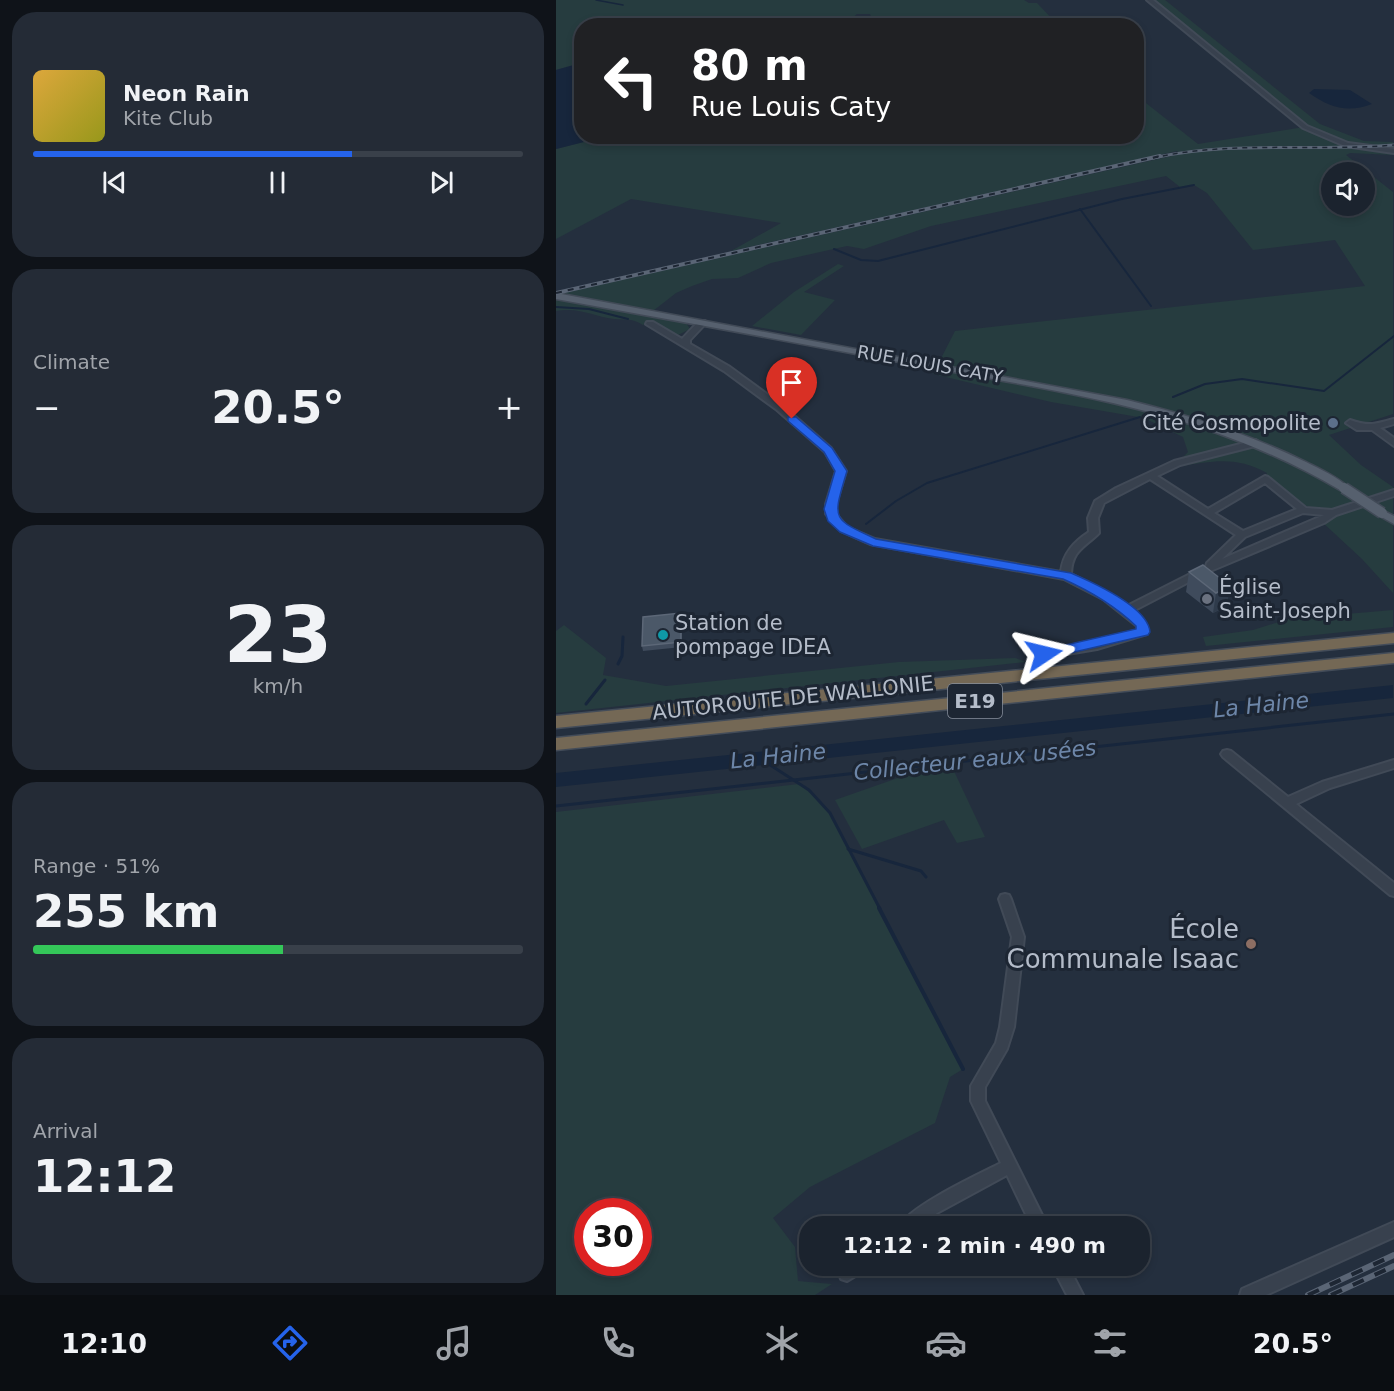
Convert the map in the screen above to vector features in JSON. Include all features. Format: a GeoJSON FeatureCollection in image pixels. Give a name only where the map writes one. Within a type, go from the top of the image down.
{"type":"FeatureCollection","features":[{"type":"Feature","properties":{"kind":"highway","name":"AUTOROUTE DE WALLONIE"},"geometry":{"type":"LineString","coordinates":[[556,722],[1393,638]]}},
{"type":"Feature","properties":{"kind":"highway","name":"AUTOROUTE DE WALLONIE"},"geometry":{"type":"LineString","coordinates":[[556,744],[1393,658]]}},
{"type":"Feature","properties":{"kind":"main road","name":"RUE LOUIS CATY"},"geometry":{"type":"LineString","coordinates":[[556,296],[1094,394],[1157,409],[1256,443],[1302,464],[1344,488],[1393,521]]}},
{"type":"Feature","properties":{"kind":"street"},"geometry":{"type":"LineString","coordinates":[[1150,0],[1305,127],[1347,145],[1393,151]]}},
{"type":"Feature","properties":{"kind":"street"},"geometry":{"type":"LineString","coordinates":[[686,345],[686,339],[702,323]]}},
{"type":"Feature","properties":{"kind":"street"},"geometry":{"type":"LineString","coordinates":[[650,324],[754,388],[828,450],[841,471],[831,504],[831,514],[844,529],[873,542],[1066,576],[1093,587],[1128,610],[1142,624],[1143,632],[1097,645],[1044,654]]}},
{"type":"Feature","properties":{"kind":"street"},"geometry":{"type":"LineString","coordinates":[[1350,423],[1360,428],[1374,427],[1393,421]]}},
{"type":"Feature","properties":{"kind":"street"},"geometry":{"type":"LineString","coordinates":[[1374,427],[1393,443]]}},
{"type":"Feature","properties":{"kind":"street"},"geometry":{"type":"LineString","coordinates":[[1066,576],[1066,565],[1072,549],[1094,532],[1093,518],[1100,501],[1177,463],[1256,443]]}},
{"type":"Feature","properties":{"kind":"street"},"geometry":{"type":"LineString","coordinates":[[1150,476],[1242,534]]}},
{"type":"Feature","properties":{"kind":"street"},"geometry":{"type":"LineString","coordinates":[[1207,513],[1265,479],[1302,509]]}},
{"type":"Feature","properties":{"kind":"street"},"geometry":{"type":"LineString","coordinates":[[1128,610],[1205,570],[1321,521],[1333,513],[1393,493]]}},
{"type":"Feature","properties":{"kind":"street"},"geometry":{"type":"LineString","coordinates":[[1205,570],[1242,534],[1302,509],[1333,513]]}},
{"type":"Feature","properties":{"kind":"street"},"geometry":{"type":"LineString","coordinates":[[1227,754],[1288,802],[1393,891]]}},
{"type":"Feature","properties":{"kind":"street"},"geometry":{"type":"LineString","coordinates":[[1288,802],[1326,785],[1393,764]]}},
{"type":"Feature","properties":{"kind":"street"},"geometry":{"type":"LineString","coordinates":[[1005,899],[1018,937],[1007,1027],[1002,1045],[978,1086],[978,1101],[1034,1216]]}},
{"type":"Feature","properties":{"kind":"street"},"geometry":{"type":"LineString","coordinates":[[921,1216],[1009,1166]]}},
{"type":"Feature","properties":{"kind":"street"},"geometry":{"type":"LineString","coordinates":[[1249,1295],[1393,1229]]}},
{"type":"Feature","properties":{"kind":"street"},"geometry":{"type":"LineString","coordinates":[[1065,1276],[1075,1295]]}},
{"type":"Feature","properties":{"kind":"green space"},"geometry":{"type":"Polygon","coordinates":[[[556,0],[1024,0],[1037,3],[1051,18],[872,18],[870,14],[857,14],[852,18],[574,18],[574,65],[556,70],[556,0]]]}},
{"type":"Feature","properties":{"kind":"green space"},"geometry":{"type":"Polygon","coordinates":[[[1150,0],[1165,0],[1320,124],[1364,141],[1393,142],[1393,155],[1350,153],[1346,155],[1355,162],[1321,162],[1321,216],[1375,216],[1375,178],[1393,192],[1393,414],[1329,435],[1361,465],[1393,487],[1393,593],[1362,559],[1321,521],[1332,513],[1308,507],[1265,478],[1267,473],[1245,464],[1225,461],[1181,466],[1177,463],[1188,452],[1183,437],[1144,418],[1051,402],[933,374],[955,331],[1365,286],[1335,240],[1253,250],[1207,193],[1194,185],[1180,187],[1166,176],[931,226],[864,249],[847,246],[771,263],[738,278],[712,279],[692,286],[676,293],[653,311],[559,294],[1180,154],[1177,151],[731,251],[781,223],[631,199],[556,239],[556,149],[575,144],[1144,144],[1144,102],[1198,144],[1304,127],[1150,0]]]}},
{"type":"Feature","properties":{"kind":"green space"},"geometry":{"type":"Polygon","coordinates":[[[838,264],[844,266],[804,292],[835,300],[801,335],[752,326],[794,292],[838,264]]]}},
{"type":"Feature","properties":{"kind":"green space"},"geometry":{"type":"Polygon","coordinates":[[[556,299],[686,323],[690,329],[676,336],[651,322],[643,325],[632,320],[607,318],[580,311],[556,311],[556,299]]]}},
{"type":"Feature","properties":{"kind":"green space"},"geometry":{"type":"Polygon","coordinates":[[[1393,610],[1393,627],[1206,646],[1203,637],[1253,630],[1288,619],[1393,610]]]}},
{"type":"Feature","properties":{"kind":"green space"},"geometry":{"type":"Polygon","coordinates":[[[564,625],[606,658],[603,675],[666,686],[899,662],[1015,658],[1026,662],[556,713],[556,631],[564,625]]]}},
{"type":"Feature","properties":{"kind":"green space"},"geometry":{"type":"Polygon","coordinates":[[[953,769],[985,837],[957,843],[944,820],[862,849],[835,800],[915,772],[953,769]]]}},
{"type":"Feature","properties":{"kind":"green space"},"geometry":{"type":"Polygon","coordinates":[[[799,784],[820,801],[830,813],[963,1069],[950,1077],[935,1123],[810,1187],[773,1218],[795,1247],[798,1281],[832,1284],[815,1295],[556,1295],[556,812],[799,784]]]}},
{"type":"Feature","properties":{"kind":"water"},"geometry":{"type":"Polygon","coordinates":[[[574,65],[574,144],[576,144],[556,149],[556,70],[574,65]]]}},
{"type":"Feature","properties":{"kind":"water"},"geometry":{"type":"Polygon","coordinates":[[[1314,89],[1350,90],[1372,104],[1355,108],[1339,107],[1324,102],[1309,93],[1314,89]]]}},
{"type":"Feature","properties":{"kind":"water","name":"La Haine"},"geometry":{"type":"Polygon","coordinates":[[[1393,685],[1393,698],[556,787],[556,773],[1393,685]]]}},
{"type":"Feature","properties":{"kind":"building"},"geometry":{"type":"Polygon","coordinates":[[[1203,565],[1230,586],[1216,593],[1189,572],[1203,565]]]}},
{"type":"Feature","properties":{"kind":"building","name":"Station de pompage IDEA"},"geometry":{"type":"Polygon","coordinates":[[[681,613],[681,642],[642,646],[643,617],[681,613]]]}},
{"type":"Feature","properties":{"kind":"waterway"},"geometry":{"type":"LineString","coordinates":[[596,0],[623,5]]}},
{"type":"Feature","properties":{"kind":"waterway"},"geometry":{"type":"LineString","coordinates":[[1080,210],[1194,185]]}},
{"type":"Feature","properties":{"kind":"waterway"},"geometry":{"type":"LineString","coordinates":[[834,249],[861,260],[878,261],[1080,210]]}},
{"type":"Feature","properties":{"kind":"waterway"},"geometry":{"type":"LineString","coordinates":[[1080,210],[1151,306]]}},
{"type":"Feature","properties":{"kind":"waterway"},"geometry":{"type":"LineString","coordinates":[[556,307],[589,309],[628,319]]}},
{"type":"Feature","properties":{"kind":"waterway"},"geometry":{"type":"LineString","coordinates":[[1173,397],[1205,384],[1242,379],[1324,391],[1394,336]]}},
{"type":"Feature","properties":{"kind":"waterway"},"geometry":{"type":"LineString","coordinates":[[866,524],[896,501],[927,483],[1140,417]]}},
{"type":"Feature","properties":{"kind":"waterway"},"geometry":{"type":"LineString","coordinates":[[618,664],[622,656],[623,637]]}},
{"type":"Feature","properties":{"kind":"waterway"},"geometry":{"type":"LineString","coordinates":[[586,704],[605,680]]}},
{"type":"Feature","properties":{"kind":"waterway","name":"Collecteur eaux usées"},"geometry":{"type":"LineString","coordinates":[[793,780],[1394,714]]}},
{"type":"Feature","properties":{"kind":"waterway","name":"La Haine"},"geometry":{"type":"LineString","coordinates":[[767,763],[793,780]]}},
{"type":"Feature","properties":{"kind":"waterway","name":"Collecteur eaux usées"},"geometry":{"type":"LineString","coordinates":[[556,806],[793,780]]}},
{"type":"Feature","properties":{"kind":"waterway"},"geometry":{"type":"LineString","coordinates":[[793,780],[809,790],[830,813],[849,849]]}},
{"type":"Feature","properties":{"kind":"waterway"},"geometry":{"type":"LineString","coordinates":[[849,849],[921,871],[926,877]]}},
{"type":"Feature","properties":{"kind":"waterway"},"geometry":{"type":"LineString","coordinates":[[849,849],[880,909]]}},
{"type":"Feature","properties":{"kind":"waterway"},"geometry":{"type":"LineString","coordinates":[[879,908],[963,1069]]}},
{"type":"Feature","properties":{"kind":"railway"},"geometry":{"type":"LineString","coordinates":[[1153,158],[1213,149],[1394,145]]}},
{"type":"Feature","properties":{"kind":"railway"},"geometry":{"type":"LineString","coordinates":[[556,293],[1160,156]]}},
{"type":"Feature","properties":{"kind":"railway"},"geometry":{"type":"LineString","coordinates":[[1308,1295],[1394,1255]]}},
{"type":"Feature","properties":{"kind":"railway"},"geometry":{"type":"LineString","coordinates":[[1331,1295],[1394,1266]]}},
{"type":"Feature","properties":{"kind":"place","name":"Cité Cosmopolite"},"geometry":{"type":"Point","coordinates":[1333,423]}},
{"type":"Feature","properties":{"kind":"place","name":"Église Saint-Joseph"},"geometry":{"type":"Point","coordinates":[1207,599]}},
{"type":"Feature","properties":{"kind":"place","name":"Station de pompage IDEA"},"geometry":{"type":"Point","coordinates":[663,635]}},
{"type":"Feature","properties":{"kind":"place","name":"École Communale Isaac"},"geometry":{"type":"Point","coordinates":[1251,944]}},
{"type":"Feature","properties":{"kind":"route"},"geometry":{"type":"LineString","coordinates":[[792,419],[828,450],[841,471],[830,509],[832,519],[844,529],[864,540],[873,542],[1066,576],[1093,587],[1128,610],[1142,624],[1143,632],[1097,645],[1044,654]]}}]}
